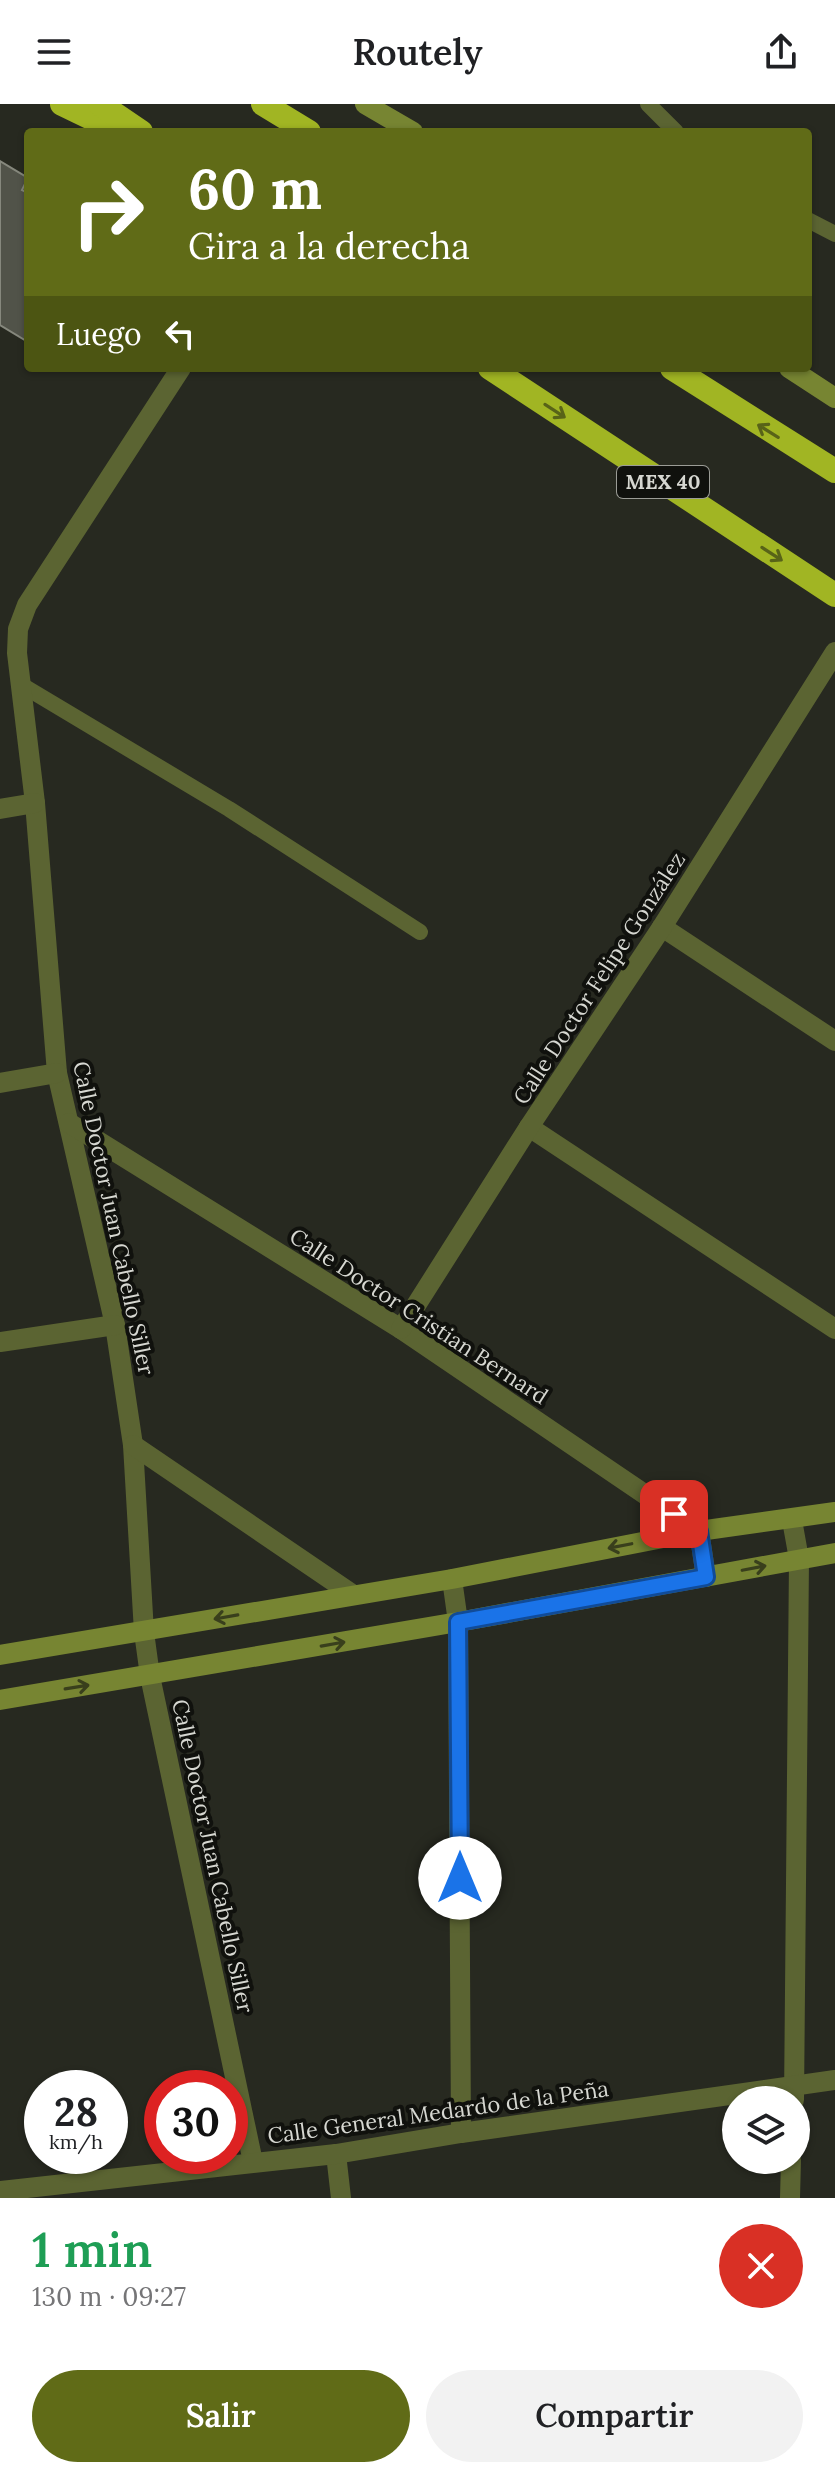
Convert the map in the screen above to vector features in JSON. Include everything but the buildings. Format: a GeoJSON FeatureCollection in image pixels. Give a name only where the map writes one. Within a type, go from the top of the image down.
{"type":"FeatureCollection","features":[{"type":"Feature","properties":{"kind":"highway"},"geometry":{"type":"LineString","coordinates":[[62,104],[112,128]]}},
{"type":"Feature","properties":{"kind":"highway"},"geometry":{"type":"LineString","coordinates":[[100,104],[135,128]]}},
{"type":"Feature","properties":{"kind":"highway"},"geometry":{"type":"LineString","coordinates":[[263,104],[302,128]]}},
{"type":"Feature","properties":{"kind":"highway","name":"MEX 40"},"geometry":{"type":"LineString","coordinates":[[496,372],[835,595]]}},
{"type":"Feature","properties":{"kind":"highway"},"geometry":{"type":"LineString","coordinates":[[678,372],[835,471]]}},
{"type":"Feature","properties":{"kind":"street"},"geometry":{"type":"LineString","coordinates":[[365,104],[406,128]]}},
{"type":"Feature","properties":{"kind":"street","name":"Calle Doctor Juan Cabello Siller"},"geometry":{"type":"LineString","coordinates":[[178,372],[27,605],[18,629],[17,653],[35,803],[57,1073],[115,1325],[133,1445],[144,1632],[150,1676],[253,2162]]}},
{"type":"Feature","properties":{"kind":"street"},"geometry":{"type":"LineString","coordinates":[[795,372],[835,398]]}},
{"type":"Feature","properties":{"kind":"street","name":"Calle Doctor Felipe González"},"geometry":{"type":"LineString","coordinates":[[401,1329],[529,1127],[662,927],[835,652]]}},
{"type":"Feature","properties":{"kind":"street"},"geometry":{"type":"LineString","coordinates":[[0,809],[35,803]]}},
{"type":"Feature","properties":{"kind":"street"},"geometry":{"type":"LineString","coordinates":[[662,927],[835,1041]]}},
{"type":"Feature","properties":{"kind":"street"},"geometry":{"type":"LineString","coordinates":[[0,1083],[57,1073]]}},
{"type":"Feature","properties":{"kind":"street","name":"Calle Doctor Cristian Bernard"},"geometry":{"type":"LineString","coordinates":[[69,1123],[401,1329],[699,1531]]}},
{"type":"Feature","properties":{"kind":"street"},"geometry":{"type":"LineString","coordinates":[[529,1127],[835,1329]]}},
{"type":"Feature","properties":{"kind":"street"},"geometry":{"type":"LineString","coordinates":[[0,1342],[115,1325]]}},
{"type":"Feature","properties":{"kind":"street"},"geometry":{"type":"LineString","coordinates":[[133,1445],[352,1594]]}},
{"type":"Feature","properties":{"kind":"street"},"geometry":{"type":"LineString","coordinates":[[0,1655],[452,1579],[699,1531],[835,1512]]}},
{"type":"Feature","properties":{"kind":"street"},"geometry":{"type":"LineString","coordinates":[[792,1520],[799,1559],[795,2086]]}},
{"type":"Feature","properties":{"kind":"street"},"geometry":{"type":"LineString","coordinates":[[699,1531],[706,1577]]}},
{"type":"Feature","properties":{"kind":"street"},"geometry":{"type":"LineString","coordinates":[[0,1700],[458,1622],[835,1553]]}},
{"type":"Feature","properties":{"kind":"street"},"geometry":{"type":"LineString","coordinates":[[452,1579],[458,1622],[461,2133]]}},
{"type":"Feature","properties":{"kind":"street","name":"Calle General Medardo de la Peña"},"geometry":{"type":"LineString","coordinates":[[810,2088],[835,2080]]}},
{"type":"Feature","properties":{"kind":"street","name":"Calle General Medardo de la Peña"},"geometry":{"type":"LineString","coordinates":[[1,2193],[336,2154],[461,2133],[722,2102]]}},
{"type":"Feature","properties":{"kind":"street"},"geometry":{"type":"LineString","coordinates":[[336,2154],[341,2198]]}},
{"type":"Feature","properties":{"kind":"street"},"geometry":{"type":"LineString","coordinates":[[790,2198],[791,2174]]}},
{"type":"Feature","properties":{"kind":"lane"},"geometry":{"type":"LineString","coordinates":[[648,104],[672,128]]}},
{"type":"Feature","properties":{"kind":"lane"},"geometry":{"type":"LineString","coordinates":[[812,222],[835,234]]}},
{"type":"Feature","properties":{"kind":"lane"},"geometry":{"type":"LineString","coordinates":[[20,684],[229,809],[420,932]]}},
{"type":"Feature","properties":{"kind":"route"},"geometry":{"type":"LineString","coordinates":[[460,1878],[458,1622],[706,1577],[699,1531],[674,1514]]}}]}
